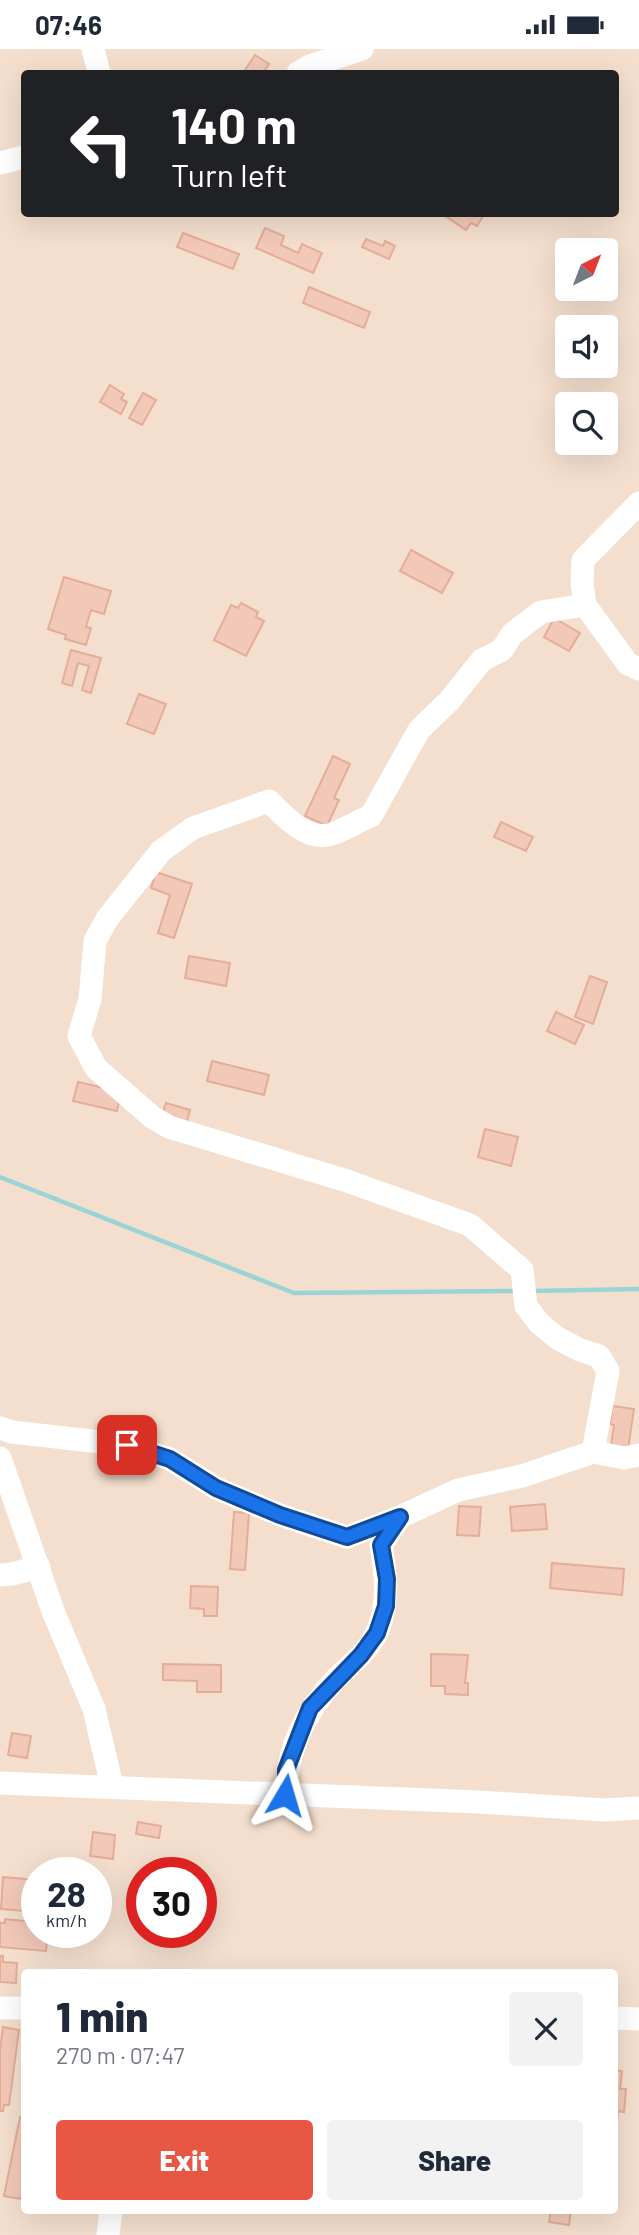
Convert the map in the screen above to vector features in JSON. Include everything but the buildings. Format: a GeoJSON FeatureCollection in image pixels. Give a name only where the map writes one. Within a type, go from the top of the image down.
{"type":"FeatureCollection","features":[{"type":"Feature","properties":{"kind":"street"},"geometry":{"type":"LineString","coordinates":[[93,49],[98,70]]}},
{"type":"Feature","properties":{"kind":"street"},"geometry":{"type":"LineString","coordinates":[[303,70],[362,49]]}},
{"type":"Feature","properties":{"kind":"street"},"geometry":{"type":"LineString","coordinates":[[0,163],[21,158]]}},
{"type":"Feature","properties":{"kind":"street"},"geometry":{"type":"LineString","coordinates":[[639,503],[583,560],[582,583],[585,605],[628,664],[639,669]]}},
{"type":"Feature","properties":{"kind":"street"},"geometry":{"type":"LineString","coordinates":[[585,605],[541,612],[512,634],[502,650],[482,660],[449,701],[419,730],[371,816],[333,834],[306,833],[269,801],[193,828],[161,851],[107,919],[94,941],[90,999],[79,1036],[96,1068],[143,1109],[169,1127],[334,1177],[471,1225],[522,1271],[526,1306],[539,1323],[556,1338],[598,1356],[608,1371],[593,1452]]}},
{"type":"Feature","properties":{"kind":"street"},"geometry":{"type":"LineString","coordinates":[[0,1428],[12,1432],[127,1445],[170,1459],[216,1488],[280,1515],[347,1537],[400,1517],[458,1490],[522,1476],[593,1452],[624,1458],[639,1455]]}},
{"type":"Feature","properties":{"kind":"street"},"geometry":{"type":"LineString","coordinates":[[1,1463],[53,1611],[94,1709],[112,1786]]}},
{"type":"Feature","properties":{"kind":"street"},"geometry":{"type":"LineString","coordinates":[[285,1795],[286,1770],[310,1708],[361,1655],[377,1633],[386,1606],[387,1579],[381,1545],[400,1517]]}},
{"type":"Feature","properties":{"kind":"street"},"geometry":{"type":"LineString","coordinates":[[0,1575],[38,1567]]}},
{"type":"Feature","properties":{"kind":"street"},"geometry":{"type":"LineString","coordinates":[[0,1783],[112,1786],[606,1811],[639,1808]]}},
{"type":"Feature","properties":{"kind":"street"},"geometry":{"type":"LineString","coordinates":[[0,2008],[21,2008]]}},
{"type":"Feature","properties":{"kind":"street"},"geometry":{"type":"LineString","coordinates":[[618,2018],[639,2019]]}},
{"type":"Feature","properties":{"kind":"street"},"geometry":{"type":"LineString","coordinates":[[108,2235],[111,2214]]}},
{"type":"Feature","properties":{"kind":"shaded area"},"geometry":{"type":"Polygon","coordinates":[[[0,49],[639,49],[639,2235],[0,2235],[0,49]]]}},
{"type":"Feature","properties":{"kind":"waterway"},"geometry":{"type":"LineString","coordinates":[[0,1177],[294,1293],[516,1291]]}},
{"type":"Feature","properties":{"kind":"waterway"},"geometry":{"type":"LineString","coordinates":[[531,1291],[639,1289]]}},
{"type":"Feature","properties":{"kind":"route"},"geometry":{"type":"LineString","coordinates":[[127,1445],[170,1459],[216,1488],[280,1515],[347,1537],[400,1517],[381,1545],[387,1579],[386,1606],[377,1633],[361,1655],[310,1708],[286,1770],[285,1795]]}}]}
